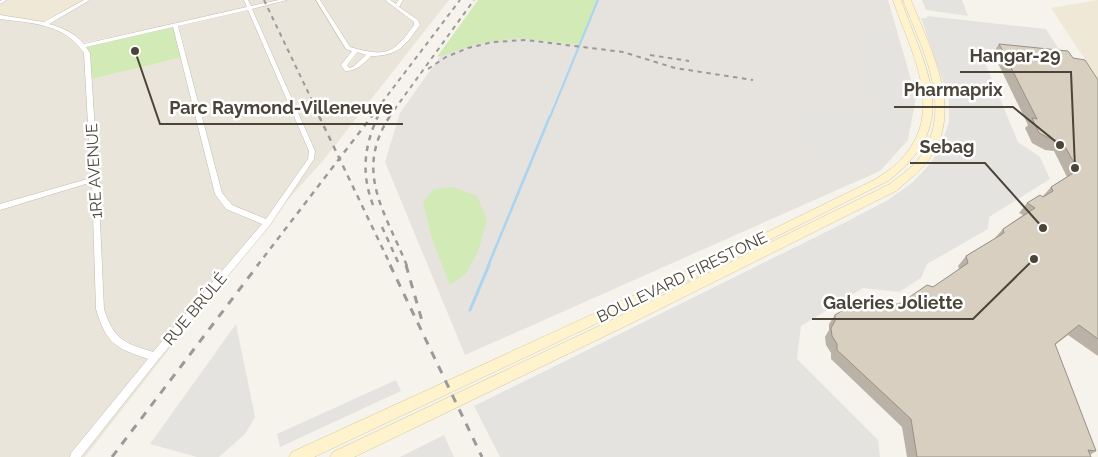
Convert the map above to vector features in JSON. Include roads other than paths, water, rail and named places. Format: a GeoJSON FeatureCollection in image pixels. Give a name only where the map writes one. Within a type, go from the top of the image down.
{"type":"FeatureCollection","features":[{"type":"Feature","properties":{"kind":"main road","name":"BOULEVARD FIRESTONE"},"geometry":{"type":"LineString","coordinates":[[297,457],[679,280],[880,182],[900,166],[914,151],[925,128],[929,111],[928,86],[897,0]]}},
{"type":"Feature","properties":{"kind":"main road","name":"BOULEVARD FIRESTONE"},"geometry":{"type":"LineString","coordinates":[[338,457],[623,321],[892,188],[923,160],[937,131],[942,110],[941,92],[908,0]]}},
{"type":"Feature","properties":{"kind":"street"},"geometry":{"type":"LineString","coordinates":[[0,3],[5,0]]}},
{"type":"Feature","properties":{"kind":"street"},"geometry":{"type":"LineString","coordinates":[[45,24],[88,0]]}},
{"type":"Feature","properties":{"kind":"street"},"geometry":{"type":"LineString","coordinates":[[246,0],[250,9]]}},
{"type":"Feature","properties":{"kind":"street"},"geometry":{"type":"LineString","coordinates":[[0,18],[45,24],[76,37],[84,46],[285,0]]}},
{"type":"Feature","properties":{"kind":"street"},"geometry":{"type":"LineString","coordinates":[[318,0],[344,44],[356,51],[382,55],[396,51],[417,25],[416,21],[387,0]]}},
{"type":"Feature","properties":{"kind":"street"},"geometry":{"type":"LineString","coordinates":[[396,7],[401,0]]}},
{"type":"Feature","properties":{"kind":"street","name":"RUE BRÛLÉ"},"geometry":{"type":"LineString","coordinates":[[75,457],[155,357],[268,223],[312,160],[312,151],[250,9]]}},
{"type":"Feature","properties":{"kind":"street"},"geometry":{"type":"LineString","coordinates":[[175,26],[219,194],[229,207],[268,223]]}},
{"type":"Feature","properties":{"kind":"street","name":"1RE AVENUE"},"geometry":{"type":"LineString","coordinates":[[84,46],[87,53],[95,179],[100,309],[104,325],[109,334],[124,346],[155,357]]}},
{"type":"Feature","properties":{"kind":"street"},"geometry":{"type":"LineString","coordinates":[[356,51],[344,65],[347,70],[355,68],[370,54]]}},
{"type":"Feature","properties":{"kind":"street"},"geometry":{"type":"LineString","coordinates":[[0,207],[95,179]]}},
{"type":"Feature","properties":{"kind":"waterway"},"geometry":{"type":"LineString","coordinates":[[550,117],[598,0]]}},
{"type":"Feature","properties":{"kind":"waterway"},"geometry":{"type":"LineString","coordinates":[[488,266],[550,116]]}},
{"type":"Feature","properties":{"kind":"waterway"},"geometry":{"type":"LineString","coordinates":[[470,310],[489,265]]}},
{"type":"Feature","properties":{"kind":"railway"},"geometry":{"type":"LineString","coordinates":[[264,0],[320,117]]}},
{"type":"Feature","properties":{"kind":"railway"},"geometry":{"type":"LineString","coordinates":[[371,117],[460,0]]}},
{"type":"Feature","properties":{"kind":"railway"},"geometry":{"type":"LineString","coordinates":[[389,117],[474,0]]}},
{"type":"Feature","properties":{"kind":"railway"},"geometry":{"type":"LineString","coordinates":[[428,69],[446,57],[468,48],[493,42],[526,40],[623,52],[675,68],[753,80]]}},
{"type":"Feature","properties":{"kind":"railway"},"geometry":{"type":"LineString","coordinates":[[650,55],[689,61]]}},
{"type":"Feature","properties":{"kind":"railway"},"geometry":{"type":"LineString","coordinates":[[319,116],[339,159]]}},
{"type":"Feature","properties":{"kind":"railway"},"geometry":{"type":"LineString","coordinates":[[339,159],[372,116]]}},
{"type":"Feature","properties":{"kind":"railway"},"geometry":{"type":"LineString","coordinates":[[373,205],[367,182],[366,160],[367,149],[378,116]]}},
{"type":"Feature","properties":{"kind":"railway"},"geometry":{"type":"LineString","coordinates":[[390,116],[379,136],[374,156],[374,174],[383,210],[407,266]]}},
{"type":"Feature","properties":{"kind":"railway"},"geometry":{"type":"LineString","coordinates":[[257,266],[339,159]]}},
{"type":"Feature","properties":{"kind":"railway"},"geometry":{"type":"LineString","coordinates":[[339,159],[391,266]]}},
{"type":"Feature","properties":{"kind":"railway"},"geometry":{"type":"LineString","coordinates":[[382,227],[398,262]]}},
{"type":"Feature","properties":{"kind":"railway"},"geometry":{"type":"LineString","coordinates":[[112,457],[258,265]]}},
{"type":"Feature","properties":{"kind":"railway"},"geometry":{"type":"LineString","coordinates":[[390,265],[482,457]]}},
{"type":"Feature","properties":{"kind":"railway"},"geometry":{"type":"LineString","coordinates":[[406,265],[422,321]]}},
{"type":"Feature","properties":{"kind":"place","name":"Parc Raymond-Villeneuve"},"geometry":{"type":"Point","coordinates":[135,51]}},
{"type":"Feature","properties":{"kind":"place","name":"Pharmaprix"},"geometry":{"type":"Point","coordinates":[1060,145]}},
{"type":"Feature","properties":{"kind":"place","name":"Hangar-29"},"geometry":{"type":"Point","coordinates":[1075,168]}},
{"type":"Feature","properties":{"kind":"place","name":"Sebag"},"geometry":{"type":"Point","coordinates":[1043,228]}},
{"type":"Feature","properties":{"kind":"place","name":"Galeries Joliette"},"geometry":{"type":"Point","coordinates":[1034,259]}}]}
